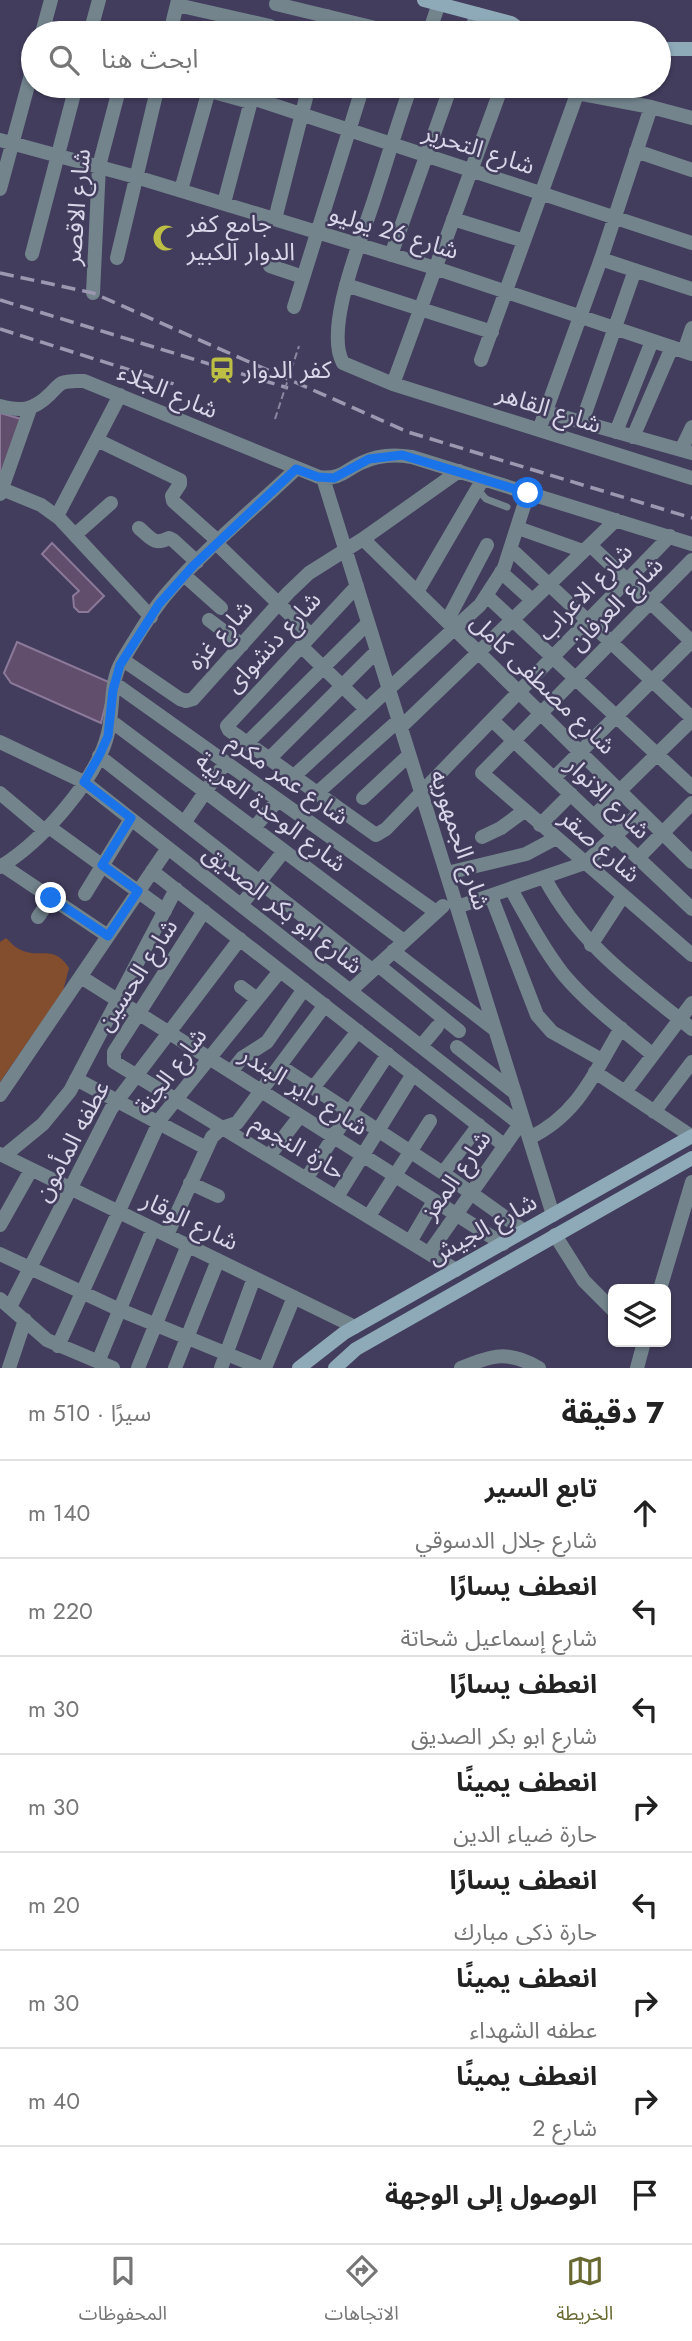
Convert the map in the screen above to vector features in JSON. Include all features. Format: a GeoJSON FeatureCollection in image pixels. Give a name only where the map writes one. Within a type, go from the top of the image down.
{"type":"FeatureCollection","features":[{"type":"Feature","properties":{"kind":"main road"},"geometry":{"type":"LineString","coordinates":[[424,0],[503,21]]}},
{"type":"Feature","properties":{"kind":"main road"},"geometry":{"type":"LineString","coordinates":[[671,49],[692,49]]}},
{"type":"Feature","properties":{"kind":"main road","name":"شارع الجيش"},"geometry":{"type":"LineString","coordinates":[[299,1368],[327,1344],[355,1326],[691,1136]]}},
{"type":"Feature","properties":{"kind":"main road","name":"شارع الجيش"},"geometry":{"type":"LineString","coordinates":[[344,1364],[555,1235],[688,1165]]}},
{"type":"Feature","properties":{"kind":"street"},"geometry":{"type":"LineString","coordinates":[[45,21],[51,0]]}},
{"type":"Feature","properties":{"kind":"street"},"geometry":{"type":"LineString","coordinates":[[93,21],[99,0]]}},
{"type":"Feature","properties":{"kind":"street"},"geometry":{"type":"LineString","coordinates":[[271,21],[276,2],[345,21]]}},
{"type":"Feature","properties":{"kind":"street"},"geometry":{"type":"LineString","coordinates":[[173,21],[177,3],[238,21]]}},
{"type":"Feature","properties":{"kind":"street"},"geometry":{"type":"LineString","coordinates":[[433,21],[439,3]]}},
{"type":"Feature","properties":{"kind":"street"},"geometry":{"type":"LineString","coordinates":[[474,21],[477,14]]}},
{"type":"Feature","properties":{"kind":"street"},"geometry":{"type":"LineString","coordinates":[[326,21],[327,16]]}},
{"type":"Feature","properties":{"kind":"street"},"geometry":{"type":"LineString","coordinates":[[0,189],[6,141],[22,98]]}},
{"type":"Feature","properties":{"kind":"street"},"geometry":{"type":"LineString","coordinates":[[32,254],[73,98]]}},
{"type":"Feature","properties":{"kind":"street","name":"شارع الاقصر"},"geometry":{"type":"LineString","coordinates":[[93,293],[99,166],[117,98]]}},
{"type":"Feature","properties":{"kind":"street"},"geometry":{"type":"LineString","coordinates":[[117,258],[155,98]]}},
{"type":"Feature","properties":{"kind":"street"},"geometry":{"type":"LineString","coordinates":[[181,190],[207,98]]}},
{"type":"Feature","properties":{"kind":"street"},"geometry":{"type":"LineString","coordinates":[[224,203],[251,98]]}},
{"type":"Feature","properties":{"kind":"street","name":"شارع التحرير"},"geometry":{"type":"LineString","coordinates":[[260,98],[426,156],[692,243]]}},
{"type":"Feature","properties":{"kind":"street"},"geometry":{"type":"LineString","coordinates":[[275,219],[306,98]]}},
{"type":"Feature","properties":{"kind":"street"},"geometry":{"type":"LineString","coordinates":[[294,307],[359,98]]}},
{"type":"Feature","properties":{"kind":"street"},"geometry":{"type":"LineString","coordinates":[[407,98],[346,285],[492,332]]}},
{"type":"Feature","properties":{"kind":"street"},"geometry":{"type":"LineString","coordinates":[[391,255],[447,98]]}},
{"type":"Feature","properties":{"kind":"street"},"geometry":{"type":"LineString","coordinates":[[393,384],[498,98]]}},
{"type":"Feature","properties":{"kind":"street"},"geometry":{"type":"LineString","coordinates":[[481,360],[576,98]]}},
{"type":"Feature","properties":{"kind":"street"},"geometry":{"type":"LineString","coordinates":[[615,98],[692,118]]}},
{"type":"Feature","properties":{"kind":"street"},"geometry":{"type":"LineString","coordinates":[[539,430],[601,259],[651,107]]}},
{"type":"Feature","properties":{"kind":"street","name":"شارع 26 يوليو"},"geometry":{"type":"LineString","coordinates":[[6,141],[181,190],[435,268],[683,351]]}},
{"type":"Feature","properties":{"kind":"street"},"geometry":{"type":"LineString","coordinates":[[636,151],[692,170]]}},
{"type":"Feature","properties":{"kind":"street"},"geometry":{"type":"LineString","coordinates":[[453,219],[524,241]]}},
{"type":"Feature","properties":{"kind":"street"},"geometry":{"type":"LineString","coordinates":[[601,259],[692,289]]}},
{"type":"Feature","properties":{"kind":"street"},"geometry":{"type":"LineString","coordinates":[[270,266],[303,277]]}},
{"type":"Feature","properties":{"kind":"street"},"geometry":{"type":"LineString","coordinates":[[582,422],[635,270]]}},
{"type":"Feature","properties":{"kind":"street","name":"شارع القاهر"},"geometry":{"type":"LineString","coordinates":[[346,285],[337,338],[339,357],[347,366],[393,384],[692,478]]}},
{"type":"Feature","properties":{"kind":"street"},"geometry":{"type":"LineString","coordinates":[[633,437],[683,351],[692,328]]}},
{"type":"Feature","properties":{"kind":"street"},"geometry":{"type":"LineString","coordinates":[[616,432],[652,341]]}},
{"type":"Feature","properties":{"kind":"street","name":"شارع الجلاء"},"geometry":{"type":"LineString","coordinates":[[30,409],[42,402],[58,385],[85,381],[323,478]]}},
{"type":"Feature","properties":{"kind":"street"},"geometry":{"type":"LineString","coordinates":[[57,516],[120,395]]}},
{"type":"Feature","properties":{"kind":"street"},"geometry":{"type":"LineString","coordinates":[[0,406],[18,410],[30,409],[1,492],[41,505],[57,516],[151,617]]}},
{"type":"Feature","properties":{"kind":"street","name":"شارع القاهر"},"geometry":{"type":"LineString","coordinates":[[546,412],[686,452]]}},
{"type":"Feature","properties":{"kind":"street"},"geometry":{"type":"LineString","coordinates":[[686,452],[692,427]]}},
{"type":"Feature","properties":{"kind":"street"},"geometry":{"type":"LineString","coordinates":[[97,440],[180,480],[172,496],[173,501],[279,604],[324,668],[366,709]]}},
{"type":"Feature","properties":{"kind":"street"},"geometry":{"type":"LineString","coordinates":[[323,478],[334,478],[369,459],[391,455],[412,457],[459,471],[480,484],[528,493],[692,544]]}},
{"type":"Feature","properties":{"kind":"street"},"geometry":{"type":"LineString","coordinates":[[108,936],[1,866],[47,829],[84,782],[99,756],[111,721],[114,683],[123,660],[168,592],[296,469]]}},
{"type":"Feature","properties":{"kind":"street","name":"شارع غزه"},"geometry":{"type":"LineString","coordinates":[[123,660],[180,699],[193,699],[309,573],[363,539],[459,471]]}},
{"type":"Feature","properties":{"kind":"street","name":"شارع الجمهوريه"},"geometry":{"type":"LineString","coordinates":[[323,478],[553,1215]]}},
{"type":"Feature","properties":{"kind":"street"},"geometry":{"type":"LineString","coordinates":[[417,592],[480,484]]}},
{"type":"Feature","properties":{"kind":"street"},"geometry":{"type":"LineString","coordinates":[[451,625],[470,617],[501,572],[528,493]]}},
{"type":"Feature","properties":{"kind":"street"},"geometry":{"type":"LineString","coordinates":[[76,534],[111,503]]}},
{"type":"Feature","properties":{"kind":"street"},"geometry":{"type":"LineString","coordinates":[[368,624],[247,743],[316,793],[400,724],[616,520]]}},
{"type":"Feature","properties":{"kind":"street"},"geometry":{"type":"LineString","coordinates":[[139,528],[156,542],[169,538],[173,540],[197,562]]}},
{"type":"Feature","properties":{"kind":"street"},"geometry":{"type":"LineString","coordinates":[[517,528],[587,548],[627,580],[692,641],[554,778]]}},
{"type":"Feature","properties":{"kind":"street","name":"شارع الاعراب"},"geometry":{"type":"LineString","coordinates":[[316,793],[371,834],[381,834],[670,536]]}},
{"type":"Feature","properties":{"kind":"street","name":"شارع مصطفى كامل"},"geometry":{"type":"LineString","coordinates":[[363,539],[692,862]]}},
{"type":"Feature","properties":{"kind":"street"},"geometry":{"type":"LineString","coordinates":[[293,777],[451,625],[487,545]]}},
{"type":"Feature","properties":{"kind":"street"},"geometry":{"type":"LineString","coordinates":[[511,549],[692,719],[594,816]]}},
{"type":"Feature","properties":{"kind":"street","name":"شارع العرفان"},"geometry":{"type":"LineString","coordinates":[[483,770],[692,560]]}},
{"type":"Feature","properties":{"kind":"street"},"geometry":{"type":"LineString","coordinates":[[501,572],[532,600]]}},
{"type":"Feature","properties":{"kind":"street"},"geometry":{"type":"LineString","coordinates":[[184,575],[221,608]]}},
{"type":"Feature","properties":{"kind":"street","name":"شارع دنشواى"},"geometry":{"type":"LineString","coordinates":[[247,743],[229,730],[228,724],[356,586]]}},
{"type":"Feature","properties":{"kind":"street"},"geometry":{"type":"LineString","coordinates":[[487,596],[692,787]]}},
{"type":"Feature","properties":{"kind":"street"},"geometry":{"type":"LineString","coordinates":[[209,620],[242,645]]}},
{"type":"Feature","properties":{"kind":"street"},"geometry":{"type":"LineString","coordinates":[[268,759],[377,652]]}},
{"type":"Feature","properties":{"kind":"street","name":"شارع عمر مكرم"},"geometry":{"type":"LineString","coordinates":[[114,683],[436,912]]}},
{"type":"Feature","properties":{"kind":"street","name":"شارع الانوار"},"geometry":{"type":"LineString","coordinates":[[492,720],[692,909]]}},
{"type":"Feature","properties":{"kind":"street","name":"شارع الوحدة العربية"},"geometry":{"type":"LineString","coordinates":[[111,721],[404,940]]}},
{"type":"Feature","properties":{"kind":"street","name":"شارع ابو بكر الصديق"},"geometry":{"type":"LineString","coordinates":[[0,742],[84,782],[525,1130]]}},
{"type":"Feature","properties":{"kind":"street"},"geometry":{"type":"LineString","coordinates":[[363,798],[409,755]]}},
{"type":"Feature","properties":{"kind":"street"},"geometry":{"type":"LineString","coordinates":[[99,756],[260,882],[459,1031]]}},
{"type":"Feature","properties":{"kind":"street"},"geometry":{"type":"LineString","coordinates":[[184,823],[225,762]]}},
{"type":"Feature","properties":{"kind":"street","name":"شارع صقر"},"geometry":{"type":"LineString","coordinates":[[483,770],[484,776],[692,955]]}},
{"type":"Feature","properties":{"kind":"street"},"geometry":{"type":"LineString","coordinates":[[0,793],[165,911]]}},
{"type":"Feature","properties":{"kind":"street"},"geometry":{"type":"LineString","coordinates":[[540,825],[571,794]]}},
{"type":"Feature","properties":{"kind":"street"},"geometry":{"type":"LineString","coordinates":[[254,828],[278,800]]}},
{"type":"Feature","properties":{"kind":"street"},"geometry":{"type":"LineString","coordinates":[[638,858],[692,803]]}},
{"type":"Feature","properties":{"kind":"street"},"geometry":{"type":"LineString","coordinates":[[482,837],[501,828],[524,811]]}},
{"type":"Feature","properties":{"kind":"street"},"geometry":{"type":"LineString","coordinates":[[350,991],[436,912],[456,901],[491,896],[585,863],[641,812]]}},
{"type":"Feature","properties":{"kind":"street"},"geometry":{"type":"LineString","coordinates":[[85,894],[131,818]]}},
{"type":"Feature","properties":{"kind":"street"},"geometry":{"type":"LineString","coordinates":[[447,873],[526,854],[556,838]]}},
{"type":"Feature","properties":{"kind":"street"},"geometry":{"type":"LineString","coordinates":[[0,1096],[168,848]]}},
{"type":"Feature","properties":{"kind":"street"},"geometry":{"type":"LineString","coordinates":[[241,905],[284,851]]}},
{"type":"Feature","properties":{"kind":"street"},"geometry":{"type":"LineString","coordinates":[[152,871],[505,1146]]}},
{"type":"Feature","properties":{"kind":"street"},"geometry":{"type":"LineString","coordinates":[[545,878],[567,915],[591,944],[610,963],[692,1029]]}},
{"type":"Feature","properties":{"kind":"street","name":"شارع الوقار"},"geometry":{"type":"LineString","coordinates":[[176,889],[70,1091],[43,1124],[2,1155],[355,1326]]}},
{"type":"Feature","properties":{"kind":"street"},"geometry":{"type":"LineString","coordinates":[[511,890],[541,942],[565,975],[589,1000],[653,1055]]}},
{"type":"Feature","properties":{"kind":"street"},"geometry":{"type":"LineString","coordinates":[[491,896],[541,1021],[598,1066],[625,1092],[691,1136]]}},
{"type":"Feature","properties":{"kind":"street"},"geometry":{"type":"LineString","coordinates":[[591,944],[624,896]]}},
{"type":"Feature","properties":{"kind":"street"},"geometry":{"type":"LineString","coordinates":[[38,917],[51,898]]}},
{"type":"Feature","properties":{"kind":"street","name":"شارع الحسين"},"geometry":{"type":"LineString","coordinates":[[116,1064],[114,1052],[204,911]]}},
{"type":"Feature","properties":{"kind":"street","name":"عطفه المأمون"},"geometry":{"type":"LineString","coordinates":[[5,1303],[30,1268],[116,1100],[240,939]]}},
{"type":"Feature","properties":{"kind":"street"},"geometry":{"type":"LineString","coordinates":[[393,951],[495,1029]]}},
{"type":"Feature","properties":{"kind":"street","name":"شارع الجنة"},"geometry":{"type":"LineString","coordinates":[[58,1346],[158,1123],[174,1099],[281,971]]}},
{"type":"Feature","properties":{"kind":"street","name":"شارع داير البندر"},"geometry":{"type":"LineString","coordinates":[[81,977],[503,1244]]}},
{"type":"Feature","properties":{"kind":"street"},"geometry":{"type":"LineString","coordinates":[[241,987],[257,999]]}},
{"type":"Feature","properties":{"kind":"street"},"geometry":{"type":"LineString","coordinates":[[231,1072],[246,1055],[267,1042],[304,989]]}},
{"type":"Feature","properties":{"kind":"street"},"geometry":{"type":"LineString","coordinates":[[625,1092],[692,1003]]}},
{"type":"Feature","properties":{"kind":"street"},"geometry":{"type":"LineString","coordinates":[[99,1362],[120,1310],[160,1232],[190,1183],[212,1137],[222,1128],[237,1123],[325,1005]]}},
{"type":"Feature","properties":{"kind":"street"},"geometry":{"type":"LineString","coordinates":[[421,1046],[437,1027]]}},
{"type":"Feature","properties":{"kind":"street"},"geometry":{"type":"LineString","coordinates":[[525,1130],[547,1128],[578,1101],[621,1028]]}},
{"type":"Feature","properties":{"kind":"street"},"geometry":{"type":"LineString","coordinates":[[313,1088],[358,1031]]}},
{"type":"Feature","properties":{"kind":"street"},"geometry":{"type":"LineString","coordinates":[[457,1047],[516,1094]]}},
{"type":"Feature","properties":{"kind":"street"},"geometry":{"type":"LineString","coordinates":[[306,1179],[388,1054]]}},
{"type":"Feature","properties":{"kind":"street"},"geometry":{"type":"LineString","coordinates":[[654,1112],[692,1062]]}},
{"type":"Feature","properties":{"kind":"street","name":"حارة النجوم"},"geometry":{"type":"LineString","coordinates":[[116,1064],[456,1270]]}},
{"type":"Feature","properties":{"kind":"street"},"geometry":{"type":"LineString","coordinates":[[280,1066],[443,1173],[524,1231]]}},
{"type":"Feature","properties":{"kind":"street"},"geometry":{"type":"LineString","coordinates":[[337,1197],[413,1074]]}},
{"type":"Feature","properties":{"kind":"street"},"geometry":{"type":"LineString","coordinates":[[76,1079],[206,1148]]}},
{"type":"Feature","properties":{"kind":"street"},"geometry":{"type":"LineString","coordinates":[[269,1157],[300,1116]]}},
{"type":"Feature","properties":{"kind":"street"},"geometry":{"type":"LineString","coordinates":[[369,1216],[430,1121]]}},
{"type":"Feature","properties":{"kind":"street"},"geometry":{"type":"LineString","coordinates":[[443,1173],[479,1125]]}},
{"type":"Feature","properties":{"kind":"street","name":"شارع المعز"},"geometry":{"type":"LineString","coordinates":[[429,1253],[505,1146],[525,1130]]}},
{"type":"Feature","properties":{"kind":"street"},"geometry":{"type":"LineString","coordinates":[[0,1226],[31,1170]]}},
{"type":"Feature","properties":{"kind":"street"},"geometry":{"type":"LineString","coordinates":[[661,1284],[692,1182]]}},
{"type":"Feature","properties":{"kind":"street"},"geometry":{"type":"LineString","coordinates":[[190,1183],[218,1196]]}},
{"type":"Feature","properties":{"kind":"street"},"geometry":{"type":"LineString","coordinates":[[410,1241],[434,1201]]}},
{"type":"Feature","properties":{"kind":"street"},"geometry":{"type":"LineString","coordinates":[[555,1235],[584,1282],[608,1305]]}},
{"type":"Feature","properties":{"kind":"street"},"geometry":{"type":"LineString","coordinates":[[138,1368],[188,1245]]}},
{"type":"Feature","properties":{"kind":"street"},"geometry":{"type":"LineString","coordinates":[[0,1254],[187,1338],[223,1361],[263,1368],[294,1297]]}},
{"type":"Feature","properties":{"kind":"street"},"geometry":{"type":"LineString","coordinates":[[175,1368],[218,1260]]}},
{"type":"Feature","properties":{"kind":"street"},"geometry":{"type":"LineString","coordinates":[[223,1361],[254,1278]]}},
{"type":"Feature","properties":{"kind":"street"},"geometry":{"type":"LineString","coordinates":[[5,1303],[47,1340],[113,1368]]}},
{"type":"Feature","properties":{"kind":"street"},"geometry":{"type":"LineString","coordinates":[[9,1368],[25,1320]]}},
{"type":"Feature","properties":{"kind":"street"},"geometry":{"type":"LineString","coordinates":[[636,1368],[642,1347]]}},
{"type":"Feature","properties":{"kind":"street"},"geometry":{"type":"LineString","coordinates":[[461,1368],[498,1356],[515,1357],[539,1368]]}},
{"type":"Feature","properties":{"kind":"lane"},"geometry":{"type":"LineString","coordinates":[[480,484],[487,500],[507,507]]}},
{"type":"Feature","properties":{"kind":"path"},"geometry":{"type":"LineString","coordinates":[[275,419],[299,345]]}},
{"type":"Feature","properties":{"kind":"shaded area"},"geometry":{"type":"Polygon","coordinates":[[[6,938],[26,952],[57,956],[69,968],[63,991],[0,1082],[0,942],[6,938]]]}},
{"type":"Feature","properties":{"kind":"building"},"geometry":{"type":"Polygon","coordinates":[[[0,413],[21,419],[0,483],[0,413]]]}},
{"type":"Feature","properties":{"kind":"building"},"geometry":{"type":"Polygon","coordinates":[[[52,543],[104,596],[88,612],[79,612],[74,607],[73,596],[79,591],[42,554],[52,543]]]}},
{"type":"Feature","properties":{"kind":"building"},"geometry":{"type":"Polygon","coordinates":[[[17,642],[111,683],[101,723],[11,683],[4,673],[17,642]]]}},
{"type":"Feature","properties":{"kind":"railway"},"geometry":{"type":"LineString","coordinates":[[0,273],[93,293],[408,432],[692,518]]}},
{"type":"Feature","properties":{"kind":"railway"},"geometry":{"type":"LineString","coordinates":[[0,300],[288,388]]}},
{"type":"Feature","properties":{"kind":"railway"},"geometry":{"type":"LineString","coordinates":[[0,329],[177,385]]}},
{"type":"Feature","properties":{"kind":"place","name":"جامع كفر الدوار الكبير"},"geometry":{"type":"Point","coordinates":[166,238]}},
{"type":"Feature","properties":{"kind":"place","name":"كفر الدوار"},"geometry":{"type":"Point","coordinates":[222,370]}},
{"type":"Feature","properties":{"kind":"route"},"geometry":{"type":"LineString","coordinates":[[51,898],[108,936],[138,891],[102,865],[131,818],[84,782],[108,736],[115,677],[123,660],[168,592],[296,469],[318,477],[334,478],[369,459],[402,455],[528,493]]}}]}
